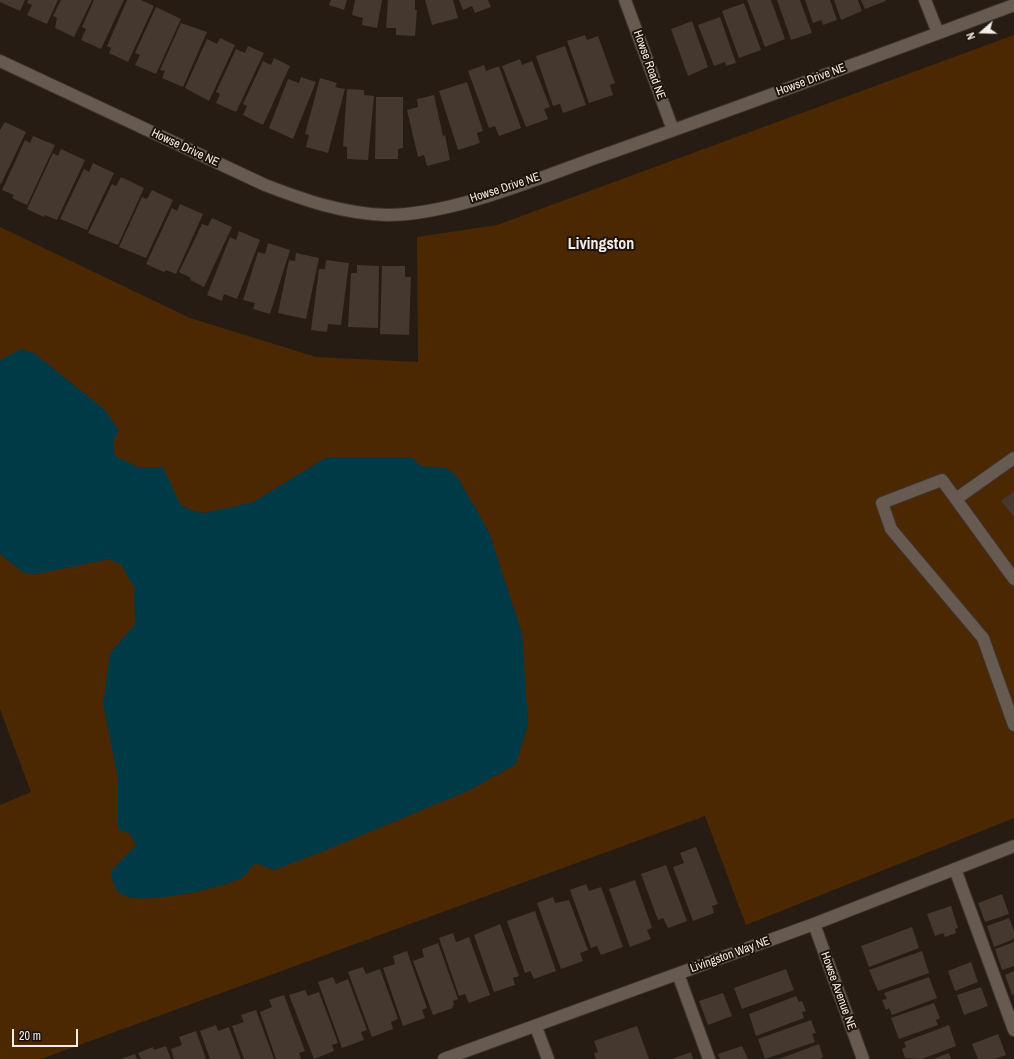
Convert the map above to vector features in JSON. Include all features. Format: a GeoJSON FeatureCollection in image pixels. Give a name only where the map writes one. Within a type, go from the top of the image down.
{"type":"FeatureCollection","features":[{"type":"Feature","properties":{"kind":"street","name":"Howse Road NE"},"geometry":{"type":"LineString","coordinates":[[625,0],[673,130]]}},
{"type":"Feature","properties":{"kind":"street"},"geometry":{"type":"LineString","coordinates":[[925,0],[938,33]]}},
{"type":"Feature","properties":{"kind":"street","name":"Howse Drive NE"},"geometry":{"type":"LineString","coordinates":[[0,61],[265,185],[310,202],[351,211],[388,215],[420,212],[500,191],[673,130],[1014,5]]}},
{"type":"Feature","properties":{"kind":"street"},"geometry":{"type":"LineString","coordinates":[[956,499],[1014,458]]}},
{"type":"Feature","properties":{"kind":"street"},"geometry":{"type":"LineString","coordinates":[[1014,579],[942,480],[882,503],[891,529],[983,638],[1014,725]]}},
{"type":"Feature","properties":{"kind":"street","name":"Livingston Way NE"},"geometry":{"type":"LineString","coordinates":[[444,1059],[814,924],[1014,846]]}},
{"type":"Feature","properties":{"kind":"street"},"geometry":{"type":"LineString","coordinates":[[955,869],[1014,1030]]}},
{"type":"Feature","properties":{"kind":"street","name":"Howse Avenue NE"},"geometry":{"type":"LineString","coordinates":[[814,924],[863,1059]]}},
{"type":"Feature","properties":{"kind":"street"},"geometry":{"type":"LineString","coordinates":[[678,974],[709,1059]]}},
{"type":"Feature","properties":{"kind":"street"},"geometry":{"type":"LineString","coordinates":[[536,1026],[548,1059]]}},
{"type":"Feature","properties":{"kind":"shaded area"},"geometry":{"type":"Polygon","coordinates":[[[1014,35],[1014,818],[746,925],[705,816],[41,1059],[0,1059],[0,805],[31,792],[0,709],[0,227],[190,318],[316,357],[418,362],[417,237],[497,225],[1014,35]]]}},
{"type":"Feature","properties":{"kind":"water"},"geometry":{"type":"Polygon","coordinates":[[[21,349],[34,353],[105,410],[119,431],[113,442],[115,456],[138,467],[163,467],[180,504],[191,510],[204,513],[253,502],[327,457],[411,457],[421,466],[446,468],[456,475],[489,532],[522,633],[528,724],[516,764],[470,790],[324,851],[274,870],[255,863],[243,877],[218,886],[180,895],[143,898],[129,897],[120,893],[114,886],[111,871],[136,845],[130,834],[118,829],[118,779],[103,704],[110,653],[135,624],[134,587],[121,565],[109,559],[36,574],[24,573],[0,554],[0,360],[21,349]]]}},
{"type":"Feature","properties":{"kind":"building"},"geometry":{"type":"Polygon","coordinates":[[[0,0],[25,0],[20,11],[0,2],[0,0]]]}},
{"type":"Feature","properties":{"kind":"building"},"geometry":{"type":"Polygon","coordinates":[[[28,0],[58,0],[47,24],[27,15],[32,5],[27,3],[28,0]]]}},
{"type":"Feature","properties":{"kind":"building"},"geometry":{"type":"Polygon","coordinates":[[[61,0],[92,0],[74,37],[55,28],[57,18],[53,16],[61,0]]]}},
{"type":"Feature","properties":{"kind":"building"},"geometry":{"type":"Polygon","coordinates":[[[94,0],[124,0],[101,49],[81,40],[86,29],[82,27],[94,0]]]}},
{"type":"Feature","properties":{"kind":"building"},"geometry":{"type":"Polygon","coordinates":[[[127,0],[141,0],[154,6],[128,62],[109,53],[111,48],[107,46],[127,0]]]}},
{"type":"Feature","properties":{"kind":"building"},"geometry":{"type":"Polygon","coordinates":[[[331,0],[347,0],[344,10],[329,5],[331,0]]]}},
{"type":"Feature","properties":{"kind":"building"},"geometry":{"type":"Polygon","coordinates":[[[355,0],[382,0],[377,28],[362,25],[363,18],[352,15],[355,0]]]}},
{"type":"Feature","properties":{"kind":"building"},"geometry":{"type":"Polygon","coordinates":[[[388,0],[415,0],[415,10],[417,10],[415,36],[396,35],[396,28],[386,28],[388,0]]]}},
{"type":"Feature","properties":{"kind":"building"},"geometry":{"type":"Polygon","coordinates":[[[425,0],[453,0],[458,18],[432,25],[425,0]]]}},
{"type":"Feature","properties":{"kind":"building"},"geometry":{"type":"Polygon","coordinates":[[[459,0],[488,0],[491,7],[475,13],[472,6],[463,10],[459,0]]]}},
{"type":"Feature","properties":{"kind":"building"},"geometry":{"type":"Polygon","coordinates":[[[747,0],[771,0],[785,39],[765,47],[747,0]]]}},
{"type":"Feature","properties":{"kind":"building"},"geometry":{"type":"Polygon","coordinates":[[[777,0],[800,0],[812,33],[791,40],[777,0]]]}},
{"type":"Feature","properties":{"kind":"building"},"geometry":{"type":"Polygon","coordinates":[[[805,0],[830,0],[837,20],[823,25],[821,20],[813,23],[805,0]]]}},
{"type":"Feature","properties":{"kind":"building"},"geometry":{"type":"Polygon","coordinates":[[[834,0],[858,0],[862,11],[841,20],[834,0]]]}},
{"type":"Feature","properties":{"kind":"building"},"geometry":{"type":"Polygon","coordinates":[[[861,0],[885,0],[886,1],[865,9],[861,0]]]}},
{"type":"Feature","properties":{"kind":"building"},"geometry":{"type":"Polygon","coordinates":[[[744,3],[761,50],[739,58],[722,11],[744,3]]]}},
{"type":"Feature","properties":{"kind":"building"},"geometry":{"type":"Polygon","coordinates":[[[156,7],[181,19],[156,74],[135,65],[140,55],[135,53],[156,7]]]}},
{"type":"Feature","properties":{"kind":"building"},"geometry":{"type":"Polygon","coordinates":[[[720,17],[736,63],[726,66],[725,62],[714,66],[698,25],[720,17]]]}},
{"type":"Feature","properties":{"kind":"building"},"geometry":{"type":"Polygon","coordinates":[[[692,21],[708,67],[688,76],[671,29],[692,21]]]}},
{"type":"Feature","properties":{"kind":"building"},"geometry":{"type":"Polygon","coordinates":[[[181,23],[207,32],[183,87],[162,78],[165,71],[160,70],[181,23]]]}},
{"type":"Feature","properties":{"kind":"building"},"geometry":{"type":"Polygon","coordinates":[[[585,35],[587,40],[598,36],[615,83],[610,85],[613,95],[589,103],[567,41],[585,35]]]}},
{"type":"Feature","properties":{"kind":"building"},"geometry":{"type":"Polygon","coordinates":[[[220,38],[235,45],[209,101],[185,88],[207,39],[217,44],[220,38]]]}},
{"type":"Feature","properties":{"kind":"building"},"geometry":{"type":"Polygon","coordinates":[[[248,46],[264,53],[236,112],[216,103],[220,94],[216,92],[236,49],[245,53],[248,46]]]}},
{"type":"Feature","properties":{"kind":"building"},"geometry":{"type":"Polygon","coordinates":[[[565,46],[586,105],[563,113],[560,104],[553,106],[536,56],[565,46]]]}},
{"type":"Feature","properties":{"kind":"building"},"geometry":{"type":"Polygon","coordinates":[[[274,58],[290,66],[263,125],[243,115],[247,106],[243,104],[263,61],[271,65],[274,58]]]}},
{"type":"Feature","properties":{"kind":"building"},"geometry":{"type":"Polygon","coordinates":[[[520,59],[522,65],[532,61],[550,107],[544,109],[548,119],[526,127],[502,66],[520,59]]]}},
{"type":"Feature","properties":{"kind":"building"},"geometry":{"type":"Polygon","coordinates":[[[484,65],[486,71],[499,66],[521,128],[499,136],[495,126],[489,128],[468,71],[484,65]]]}},
{"type":"Feature","properties":{"kind":"building"},"geometry":{"type":"Polygon","coordinates":[[[301,77],[316,82],[293,139],[269,128],[288,79],[299,83],[301,77]]]}},
{"type":"Feature","properties":{"kind":"building"},"geometry":{"type":"Polygon","coordinates":[[[320,78],[337,83],[335,87],[345,89],[328,153],[306,147],[309,135],[305,134],[320,78]]]}},
{"type":"Feature","properties":{"kind":"building"},"geometry":{"type":"Polygon","coordinates":[[[467,82],[483,131],[477,133],[480,143],[458,150],[439,91],[467,82]]]}},
{"type":"Feature","properties":{"kind":"building"},"geometry":{"type":"Polygon","coordinates":[[[347,89],[364,90],[364,95],[374,96],[368,160],[347,159],[347,147],[343,146],[347,89]]]}},
{"type":"Feature","properties":{"kind":"building"},"geometry":{"type":"Polygon","coordinates":[[[434,95],[450,160],[427,166],[424,155],[418,157],[407,110],[418,107],[417,99],[434,95]]]}},
{"type":"Feature","properties":{"kind":"building"},"geometry":{"type":"Polygon","coordinates":[[[376,97],[403,97],[403,148],[398,149],[398,159],[375,159],[376,97]]]}},
{"type":"Feature","properties":{"kind":"building"},"geometry":{"type":"Polygon","coordinates":[[[5,122],[26,132],[1,184],[0,130],[5,122]]]}},
{"type":"Feature","properties":{"kind":"building"},"geometry":{"type":"Polygon","coordinates":[[[33,136],[55,145],[27,205],[12,198],[14,195],[2,190],[25,140],[30,143],[33,136]]]}},
{"type":"Feature","properties":{"kind":"building"},"geometry":{"type":"Polygon","coordinates":[[[61,149],[85,160],[57,220],[45,215],[44,217],[27,209],[53,153],[58,156],[61,149]]]}},
{"type":"Feature","properties":{"kind":"building"},"geometry":{"type":"Polygon","coordinates":[[[93,163],[114,173],[87,230],[60,219],[84,169],[89,172],[93,163]]]}},
{"type":"Feature","properties":{"kind":"building"},"geometry":{"type":"Polygon","coordinates":[[[121,177],[144,188],[118,245],[88,233],[112,184],[116,186],[121,177]]]}},
{"type":"Feature","properties":{"kind":"building"},"geometry":{"type":"Polygon","coordinates":[[[152,190],[173,200],[146,258],[119,247],[142,197],[147,199],[152,190]]]}},
{"type":"Feature","properties":{"kind":"building"},"geometry":{"type":"Polygon","coordinates":[[[180,204],[203,214],[176,274],[166,270],[164,272],[146,264],[172,208],[177,211],[180,204]]]}},
{"type":"Feature","properties":{"kind":"building"},"geometry":{"type":"Polygon","coordinates":[[[212,218],[232,227],[204,287],[190,280],[191,278],[179,272],[202,224],[208,226],[212,218]]]}},
{"type":"Feature","properties":{"kind":"building"},"geometry":{"type":"Polygon","coordinates":[[[239,231],[260,240],[237,299],[224,294],[222,301],[207,295],[230,237],[236,240],[239,231]]]}},
{"type":"Feature","properties":{"kind":"building"},"geometry":{"type":"Polygon","coordinates":[[[268,243],[290,250],[270,314],[253,309],[255,303],[243,300],[258,252],[265,254],[268,243]]]}},
{"type":"Feature","properties":{"kind":"building"},"geometry":{"type":"Polygon","coordinates":[[[296,253],[319,258],[306,319],[278,313],[289,260],[295,261],[296,253]]]}},
{"type":"Feature","properties":{"kind":"building"},"geometry":{"type":"Polygon","coordinates":[[[326,260],[349,263],[341,325],[328,324],[327,332],[311,330],[319,269],[325,269],[326,260]]]}},
{"type":"Feature","properties":{"kind":"building"},"geometry":{"type":"Polygon","coordinates":[[[357,265],[379,266],[378,328],[348,327],[351,273],[357,273],[357,265]]]}},
{"type":"Feature","properties":{"kind":"building"},"geometry":{"type":"Polygon","coordinates":[[[382,266],[405,266],[405,277],[411,277],[409,335],[380,334],[382,266]]]}},
{"type":"Feature","properties":{"kind":"building"},"geometry":{"type":"Polygon","coordinates":[[[1014,491],[1014,517],[1001,501],[1014,491]]]}},
{"type":"Feature","properties":{"kind":"building"},"geometry":{"type":"Polygon","coordinates":[[[696,847],[718,904],[712,906],[714,913],[693,921],[673,867],[684,863],[680,853],[696,847]]]}},
{"type":"Feature","properties":{"kind":"building"},"geometry":{"type":"Polygon","coordinates":[[[666,865],[687,921],[668,928],[663,918],[658,920],[641,874],[666,865]]]}},
{"type":"Feature","properties":{"kind":"building"},"geometry":{"type":"Polygon","coordinates":[[[635,880],[652,928],[647,930],[651,939],[630,947],[609,889],[635,880]]]}},
{"type":"Feature","properties":{"kind":"building"},"geometry":{"type":"Polygon","coordinates":[[[586,884],[589,891],[601,887],[623,947],[601,955],[597,946],[591,948],[570,890],[586,884]]]}},
{"type":"Feature","properties":{"kind":"building"},"geometry":{"type":"Polygon","coordinates":[[[1002,894],[1009,914],[985,922],[978,903],[1002,894]]]}},
{"type":"Feature","properties":{"kind":"building"},"geometry":{"type":"Polygon","coordinates":[[[553,897],[555,903],[569,900],[588,950],[580,953],[583,961],[561,969],[537,903],[553,897]]]}},
{"type":"Feature","properties":{"kind":"building"},"geometry":{"type":"Polygon","coordinates":[[[951,906],[958,928],[955,929],[956,933],[945,937],[943,933],[935,936],[927,914],[951,906]]]}},
{"type":"Feature","properties":{"kind":"building"},"geometry":{"type":"Polygon","coordinates":[[[535,911],[556,971],[534,979],[530,971],[525,973],[507,921],[535,911]]]}},
{"type":"Feature","properties":{"kind":"building"},"geometry":{"type":"Polygon","coordinates":[[[1009,918],[1014,931],[1014,939],[994,947],[987,926],[1009,918]]]}},
{"type":"Feature","properties":{"kind":"building"},"geometry":{"type":"Polygon","coordinates":[[[500,924],[519,976],[513,978],[515,985],[494,992],[474,935],[500,924]]]}},
{"type":"Feature","properties":{"kind":"building"},"geometry":{"type":"Polygon","coordinates":[[[912,927],[919,948],[869,967],[861,946],[912,927]]]}},
{"type":"Feature","properties":{"kind":"building"},"geometry":{"type":"Polygon","coordinates":[[[453,933],[456,942],[469,937],[490,995],[469,1003],[465,994],[459,996],[439,938],[453,933]]]}},
{"type":"Feature","properties":{"kind":"building"},"geometry":{"type":"Polygon","coordinates":[[[1014,942],[1014,966],[1002,970],[995,949],[1014,942]]]}},
{"type":"Feature","properties":{"kind":"building"},"geometry":{"type":"Polygon","coordinates":[[[438,943],[458,999],[453,1001],[453,1008],[433,1015],[413,961],[424,957],[422,949],[438,943]]]}},
{"type":"Feature","properties":{"kind":"building"},"geometry":{"type":"Polygon","coordinates":[[[407,951],[427,1008],[422,1010],[425,1018],[403,1026],[383,968],[395,964],[393,956],[407,951]]]}},
{"type":"Feature","properties":{"kind":"building"},"geometry":{"type":"Polygon","coordinates":[[[922,951],[929,973],[878,991],[869,970],[922,951]]]}},
{"type":"Feature","properties":{"kind":"building"},"geometry":{"type":"Polygon","coordinates":[[[971,962],[978,982],[955,991],[948,971],[971,962]]]}},
{"type":"Feature","properties":{"kind":"building"},"geometry":{"type":"Polygon","coordinates":[[[363,967],[366,974],[380,969],[398,1019],[391,1022],[393,1029],[372,1037],[348,972],[363,967]]]}},
{"type":"Feature","properties":{"kind":"building"},"geometry":{"type":"Polygon","coordinates":[[[786,969],[794,990],[742,1009],[734,988],[786,969]]]}},
{"type":"Feature","properties":{"kind":"building"},"geometry":{"type":"Polygon","coordinates":[[[1014,971],[1014,994],[1012,995],[1005,975],[1014,971]]]}},
{"type":"Feature","properties":{"kind":"building"},"geometry":{"type":"Polygon","coordinates":[[[333,977],[336,984],[348,979],[367,1030],[361,1032],[364,1040],[342,1048],[318,982],[333,977]]]}},
{"type":"Feature","properties":{"kind":"building"},"geometry":{"type":"Polygon","coordinates":[[[929,977],[937,998],[892,1015],[889,1008],[886,1010],[882,1000],[887,999],[884,993],[929,977]]]}},
{"type":"Feature","properties":{"kind":"building"},"geometry":{"type":"Polygon","coordinates":[[[981,987],[988,1006],[964,1015],[957,995],[981,987]]]}},
{"type":"Feature","properties":{"kind":"building"},"geometry":{"type":"Polygon","coordinates":[[[305,990],[308,996],[319,992],[338,1043],[332,1045],[334,1051],[314,1059],[289,995],[305,990]]]}},
{"type":"Feature","properties":{"kind":"building"},"geometry":{"type":"Polygon","coordinates":[[[723,993],[732,1016],[708,1025],[699,1001],[723,993]]]}},
{"type":"Feature","properties":{"kind":"building"},"geometry":{"type":"Polygon","coordinates":[[[284,995],[305,1051],[299,1053],[301,1059],[276,1059],[260,1012],[272,1007],[269,1000],[284,995]]]}},
{"type":"Feature","properties":{"kind":"building"},"geometry":{"type":"Polygon","coordinates":[[[796,996],[799,1002],[802,1001],[806,1011],[802,1012],[804,1018],[756,1036],[749,1014],[796,996]]]}},
{"type":"Feature","properties":{"kind":"building"},"geometry":{"type":"Polygon","coordinates":[[[934,1003],[940,1018],[936,1020],[938,1025],[899,1039],[891,1018],[934,1003]]]}},
{"type":"Feature","properties":{"kind":"building"},"geometry":{"type":"Polygon","coordinates":[[[256,1010],[274,1059],[244,1059],[232,1026],[244,1022],[241,1015],[256,1010]]]}},
{"type":"Feature","properties":{"kind":"building"},"geometry":{"type":"Polygon","coordinates":[[[811,1020],[816,1033],[812,1034],[815,1042],[765,1059],[758,1039],[811,1020]]]}},
{"type":"Feature","properties":{"kind":"building"},"geometry":{"type":"Polygon","coordinates":[[[216,1025],[218,1031],[229,1027],[241,1059],[210,1059],[200,1031],[216,1025]]]}},
{"type":"Feature","properties":{"kind":"building"},"geometry":{"type":"Polygon","coordinates":[[[949,1025],[956,1046],[922,1059],[905,1058],[902,1049],[906,1047],[904,1042],[949,1025]]]}},
{"type":"Feature","properties":{"kind":"building"},"geometry":{"type":"Polygon","coordinates":[[[637,1026],[649,1059],[596,1059],[594,1053],[598,1052],[594,1041],[637,1026]]]}},
{"type":"Feature","properties":{"kind":"building"},"geometry":{"type":"Polygon","coordinates":[[[196,1031],[206,1059],[174,1059],[171,1049],[182,1045],[179,1037],[196,1031]]]}},
{"type":"Feature","properties":{"kind":"building"},"geometry":{"type":"Polygon","coordinates":[[[998,1034],[1006,1055],[995,1059],[978,1059],[972,1044],[998,1034]]]}},
{"type":"Feature","properties":{"kind":"building"},"geometry":{"type":"Polygon","coordinates":[[[819,1044],[823,1057],[821,1059],[779,1059],[819,1044]]]}},
{"type":"Feature","properties":{"kind":"building"},"geometry":{"type":"Polygon","coordinates":[[[166,1046],[171,1059],[141,1059],[138,1053],[153,1047],[154,1050],[166,1046]]]}},
{"type":"Feature","properties":{"kind":"building"},"geometry":{"type":"Polygon","coordinates":[[[742,1046],[748,1059],[720,1059],[718,1054],[742,1046]]]}},
{"type":"Feature","properties":{"kind":"building"},"geometry":{"type":"Polygon","coordinates":[[[691,1052],[693,1059],[672,1059],[691,1052]]]}},
{"type":"Feature","properties":{"kind":"building"},"geometry":{"type":"Polygon","coordinates":[[[949,1053],[951,1059],[933,1059],[949,1053]]]}},
{"type":"Feature","properties":{"kind":"building"},"geometry":{"type":"Polygon","coordinates":[[[135,1054],[137,1059],[121,1059],[135,1054]]]}},
{"type":"Feature","properties":{"kind":"district","name":"Livingston"},"geometry":{"type":"Point","coordinates":[601,245]}}]}
